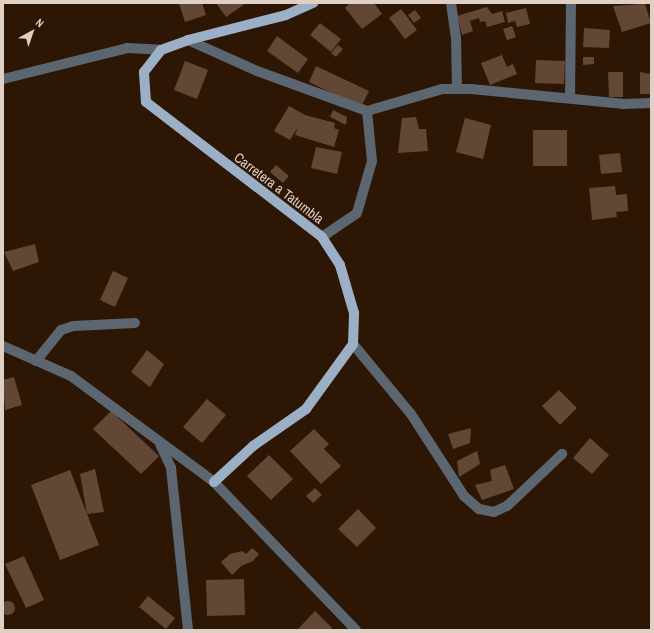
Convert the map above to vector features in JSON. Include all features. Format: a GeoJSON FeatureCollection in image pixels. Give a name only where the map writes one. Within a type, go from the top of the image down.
{"type":"FeatureCollection","features":[{"type":"Feature","properties":{"kind":"main road"},"geometry":{"type":"LineString","coordinates":[[161,50],[188,40],[286,15],[313,3]]}},
{"type":"Feature","properties":{"kind":"main road","name":"Carretera a Tatumbla"},"geometry":{"type":"LineString","coordinates":[[161,50],[144,72],[146,102],[322,238],[340,266],[354,313],[353,344]]}},
{"type":"Feature","properties":{"kind":"main road"},"geometry":{"type":"LineString","coordinates":[[214,482],[253,446],[306,409],[353,344]]}},
{"type":"Feature","properties":{"kind":"street"},"geometry":{"type":"LineString","coordinates":[[450,3],[456,37],[457,89]]}},
{"type":"Feature","properties":{"kind":"street"},"geometry":{"type":"LineString","coordinates":[[570,98],[571,3]]}},
{"type":"Feature","properties":{"kind":"street"},"geometry":{"type":"LineString","coordinates":[[188,40],[256,71],[367,111],[442,89],[570,98],[624,104],[651,103]]}},
{"type":"Feature","properties":{"kind":"street"},"geometry":{"type":"LineString","coordinates":[[3,79],[127,48],[161,50]]}},
{"type":"Feature","properties":{"kind":"street"},"geometry":{"type":"LineString","coordinates":[[322,238],[357,213],[372,161],[367,111]]}},
{"type":"Feature","properties":{"kind":"street"},"geometry":{"type":"LineString","coordinates":[[36,361],[61,330],[73,326],[135,324]]}},
{"type":"Feature","properties":{"kind":"street"},"geometry":{"type":"LineString","coordinates":[[353,344],[411,414],[464,496],[479,509],[494,512],[507,506],[562,454]]}},
{"type":"Feature","properties":{"kind":"street"},"geometry":{"type":"LineString","coordinates":[[3,346],[71,376],[214,482],[356,630]]}},
{"type":"Feature","properties":{"kind":"street"},"geometry":{"type":"LineString","coordinates":[[159,442],[171,468],[188,630]]}},
{"type":"Feature","properties":{"kind":"building"},"geometry":{"type":"Polygon","coordinates":[[[179,3],[202,3],[206,15],[185,22],[179,3]]]}},
{"type":"Feature","properties":{"kind":"building"},"geometry":{"type":"Polygon","coordinates":[[[216,3],[246,3],[226,17],[216,3]]]}},
{"type":"Feature","properties":{"kind":"building"},"geometry":{"type":"Polygon","coordinates":[[[350,3],[374,3],[382,14],[362,29],[345,8],[350,3]]]}},
{"type":"Feature","properties":{"kind":"building"},"geometry":{"type":"Polygon","coordinates":[[[645,4],[651,23],[622,32],[613,6],[645,4]]]}},
{"type":"Feature","properties":{"kind":"building"},"geometry":{"type":"Polygon","coordinates":[[[487,7],[492,14],[502,11],[505,22],[487,27],[485,21],[480,22],[479,18],[470,21],[473,31],[462,35],[457,16],[487,7]]]}},
{"type":"Feature","properties":{"kind":"building"},"geometry":{"type":"Polygon","coordinates":[[[526,8],[530,24],[517,27],[515,21],[508,23],[506,13],[526,8]]]}},
{"type":"Feature","properties":{"kind":"building"},"geometry":{"type":"Polygon","coordinates":[[[401,9],[417,30],[405,39],[389,18],[401,9]]]}},
{"type":"Feature","properties":{"kind":"building"},"geometry":{"type":"Polygon","coordinates":[[[415,10],[421,18],[414,23],[408,15],[415,10]]]}},
{"type":"Feature","properties":{"kind":"building"},"geometry":{"type":"Polygon","coordinates":[[[320,23],[341,39],[331,52],[310,35],[320,23]]]}},
{"type":"Feature","properties":{"kind":"building"},"geometry":{"type":"Polygon","coordinates":[[[512,26],[516,37],[507,40],[503,29],[512,26]]]}},
{"type":"Feature","properties":{"kind":"building"},"geometry":{"type":"Polygon","coordinates":[[[584,28],[610,30],[609,48],[583,47],[584,28]]]}},
{"type":"Feature","properties":{"kind":"building"},"geometry":{"type":"Polygon","coordinates":[[[277,36],[308,59],[298,73],[267,51],[277,36]]]}},
{"type":"Feature","properties":{"kind":"building"},"geometry":{"type":"Polygon","coordinates":[[[338,45],[343,49],[336,57],[331,53],[338,45]]]}},
{"type":"Feature","properties":{"kind":"building"},"geometry":{"type":"Polygon","coordinates":[[[502,55],[507,67],[513,64],[517,74],[490,85],[481,63],[502,55]]]}},
{"type":"Feature","properties":{"kind":"building"},"geometry":{"type":"Polygon","coordinates":[[[583,57],[594,57],[594,64],[583,65],[583,57]]]}},
{"type":"Feature","properties":{"kind":"building"},"geometry":{"type":"Polygon","coordinates":[[[536,60],[565,61],[564,84],[535,83],[536,60]]]}},
{"type":"Feature","properties":{"kind":"building"},"geometry":{"type":"Polygon","coordinates":[[[185,61],[208,70],[197,99],[174,90],[185,61]]]}},
{"type":"Feature","properties":{"kind":"building"},"geometry":{"type":"Polygon","coordinates":[[[316,66],[369,91],[361,107],[309,82],[316,66]]]}},
{"type":"Feature","properties":{"kind":"building"},"geometry":{"type":"Polygon","coordinates":[[[608,72],[623,72],[623,97],[609,97],[608,72]]]}},
{"type":"Feature","properties":{"kind":"building"},"geometry":{"type":"Polygon","coordinates":[[[640,72],[651,74],[651,94],[640,94],[640,72]]]}},
{"type":"Feature","properties":{"kind":"building"},"geometry":{"type":"Polygon","coordinates":[[[289,106],[305,115],[335,123],[334,128],[339,130],[334,147],[295,135],[298,127],[290,140],[274,131],[289,106]]]}},
{"type":"Feature","properties":{"kind":"building"},"geometry":{"type":"Polygon","coordinates":[[[333,110],[347,117],[346,125],[330,117],[333,110]]]}},
{"type":"Feature","properties":{"kind":"building"},"geometry":{"type":"Polygon","coordinates":[[[416,117],[419,129],[426,129],[428,151],[398,153],[402,118],[416,117]]]}},
{"type":"Feature","properties":{"kind":"building"},"geometry":{"type":"Polygon","coordinates":[[[465,118],[491,125],[483,159],[456,152],[465,118]]]}},
{"type":"Feature","properties":{"kind":"building"},"geometry":{"type":"Polygon","coordinates":[[[533,130],[567,130],[567,166],[533,166],[533,130]]]}},
{"type":"Feature","properties":{"kind":"building"},"geometry":{"type":"Polygon","coordinates":[[[316,147],[342,152],[337,174],[311,168],[316,147]]]}},
{"type":"Feature","properties":{"kind":"building"},"geometry":{"type":"Polygon","coordinates":[[[620,153],[622,172],[601,174],[599,155],[620,153]]]}},
{"type":"Feature","properties":{"kind":"building"},"geometry":{"type":"Polygon","coordinates":[[[276,165],[289,176],[283,183],[270,172],[276,165]]]}},
{"type":"Feature","properties":{"kind":"building"},"geometry":{"type":"Polygon","coordinates":[[[615,186],[616,195],[627,194],[628,211],[616,212],[617,217],[592,220],[589,188],[615,186]]]}},
{"type":"Feature","properties":{"kind":"building"},"geometry":{"type":"Polygon","coordinates":[[[35,244],[39,262],[13,271],[4,252],[35,244]]]}},
{"type":"Feature","properties":{"kind":"building"},"geometry":{"type":"Polygon","coordinates":[[[113,271],[128,278],[115,307],[100,300],[113,271]]]}},
{"type":"Feature","properties":{"kind":"building"},"geometry":{"type":"Polygon","coordinates":[[[147,350],[164,364],[150,387],[131,372],[147,350]]]}},
{"type":"Feature","properties":{"kind":"building"},"geometry":{"type":"Polygon","coordinates":[[[14,377],[22,405],[5,410],[3,380],[14,377]]]}},
{"type":"Feature","properties":{"kind":"building"},"geometry":{"type":"Polygon","coordinates":[[[559,390],[577,408],[560,425],[542,406],[559,390]]]}},
{"type":"Feature","properties":{"kind":"building"},"geometry":{"type":"Polygon","coordinates":[[[207,399],[226,415],[202,443],[183,427],[207,399]]]}},
{"type":"Feature","properties":{"kind":"building"},"geometry":{"type":"Polygon","coordinates":[[[111,411],[159,456],[141,474],[93,429],[111,411]]]}},
{"type":"Feature","properties":{"kind":"building"},"geometry":{"type":"Polygon","coordinates":[[[471,428],[470,443],[453,449],[448,434],[471,428]]]}},
{"type":"Feature","properties":{"kind":"building"},"geometry":{"type":"Polygon","coordinates":[[[314,429],[329,444],[324,449],[341,466],[321,484],[290,451],[314,429]]]}},
{"type":"Feature","properties":{"kind":"building"},"geometry":{"type":"Polygon","coordinates":[[[590,438],[609,455],[592,474],[573,458],[590,438]]]}},
{"type":"Feature","properties":{"kind":"building"},"geometry":{"type":"Polygon","coordinates":[[[477,451],[480,464],[459,477],[457,461],[477,451]]]}},
{"type":"Feature","properties":{"kind":"building"},"geometry":{"type":"Polygon","coordinates":[[[269,455],[293,479],[271,500],[247,476],[269,455]]]}},
{"type":"Feature","properties":{"kind":"building"},"geometry":{"type":"Polygon","coordinates":[[[505,465],[514,489],[482,500],[475,485],[492,481],[490,470],[505,465]]]}},
{"type":"Feature","properties":{"kind":"building"},"geometry":{"type":"Polygon","coordinates":[[[95,469],[104,512],[87,514],[80,474],[95,469]]]}},
{"type":"Feature","properties":{"kind":"building"},"geometry":{"type":"Polygon","coordinates":[[[70,470],[99,545],[60,560],[31,485],[70,470]]]}},
{"type":"Feature","properties":{"kind":"building"},"geometry":{"type":"Polygon","coordinates":[[[315,488],[322,495],[313,503],[306,496],[315,488]]]}},
{"type":"Feature","properties":{"kind":"building"},"geometry":{"type":"Polygon","coordinates":[[[358,509],[376,528],[357,547],[338,529],[358,509]]]}},
{"type":"Feature","properties":{"kind":"building"},"geometry":{"type":"Polygon","coordinates":[[[252,548],[259,554],[253,561],[241,566],[232,575],[221,562],[230,554],[242,551],[246,554],[252,548]]]}},
{"type":"Feature","properties":{"kind":"building"},"geometry":{"type":"Polygon","coordinates":[[[24,556],[44,600],[26,608],[5,564],[24,556]]]}},
{"type":"Feature","properties":{"kind":"building"},"geometry":{"type":"Polygon","coordinates":[[[244,579],[245,615],[207,616],[206,580],[244,579]]]}},
{"type":"Feature","properties":{"kind":"building"},"geometry":{"type":"Polygon","coordinates":[[[148,596],[175,618],[166,629],[139,607],[148,596]]]}},
{"type":"Feature","properties":{"kind":"building"},"geometry":{"type":"Polygon","coordinates":[[[8,601],[13,603],[15,608],[13,613],[8,615],[3,613],[1,608],[3,603],[8,601]]]}},
{"type":"Feature","properties":{"kind":"building"},"geometry":{"type":"Polygon","coordinates":[[[315,611],[332,628],[330,630],[297,630],[315,611]]]}}]}
